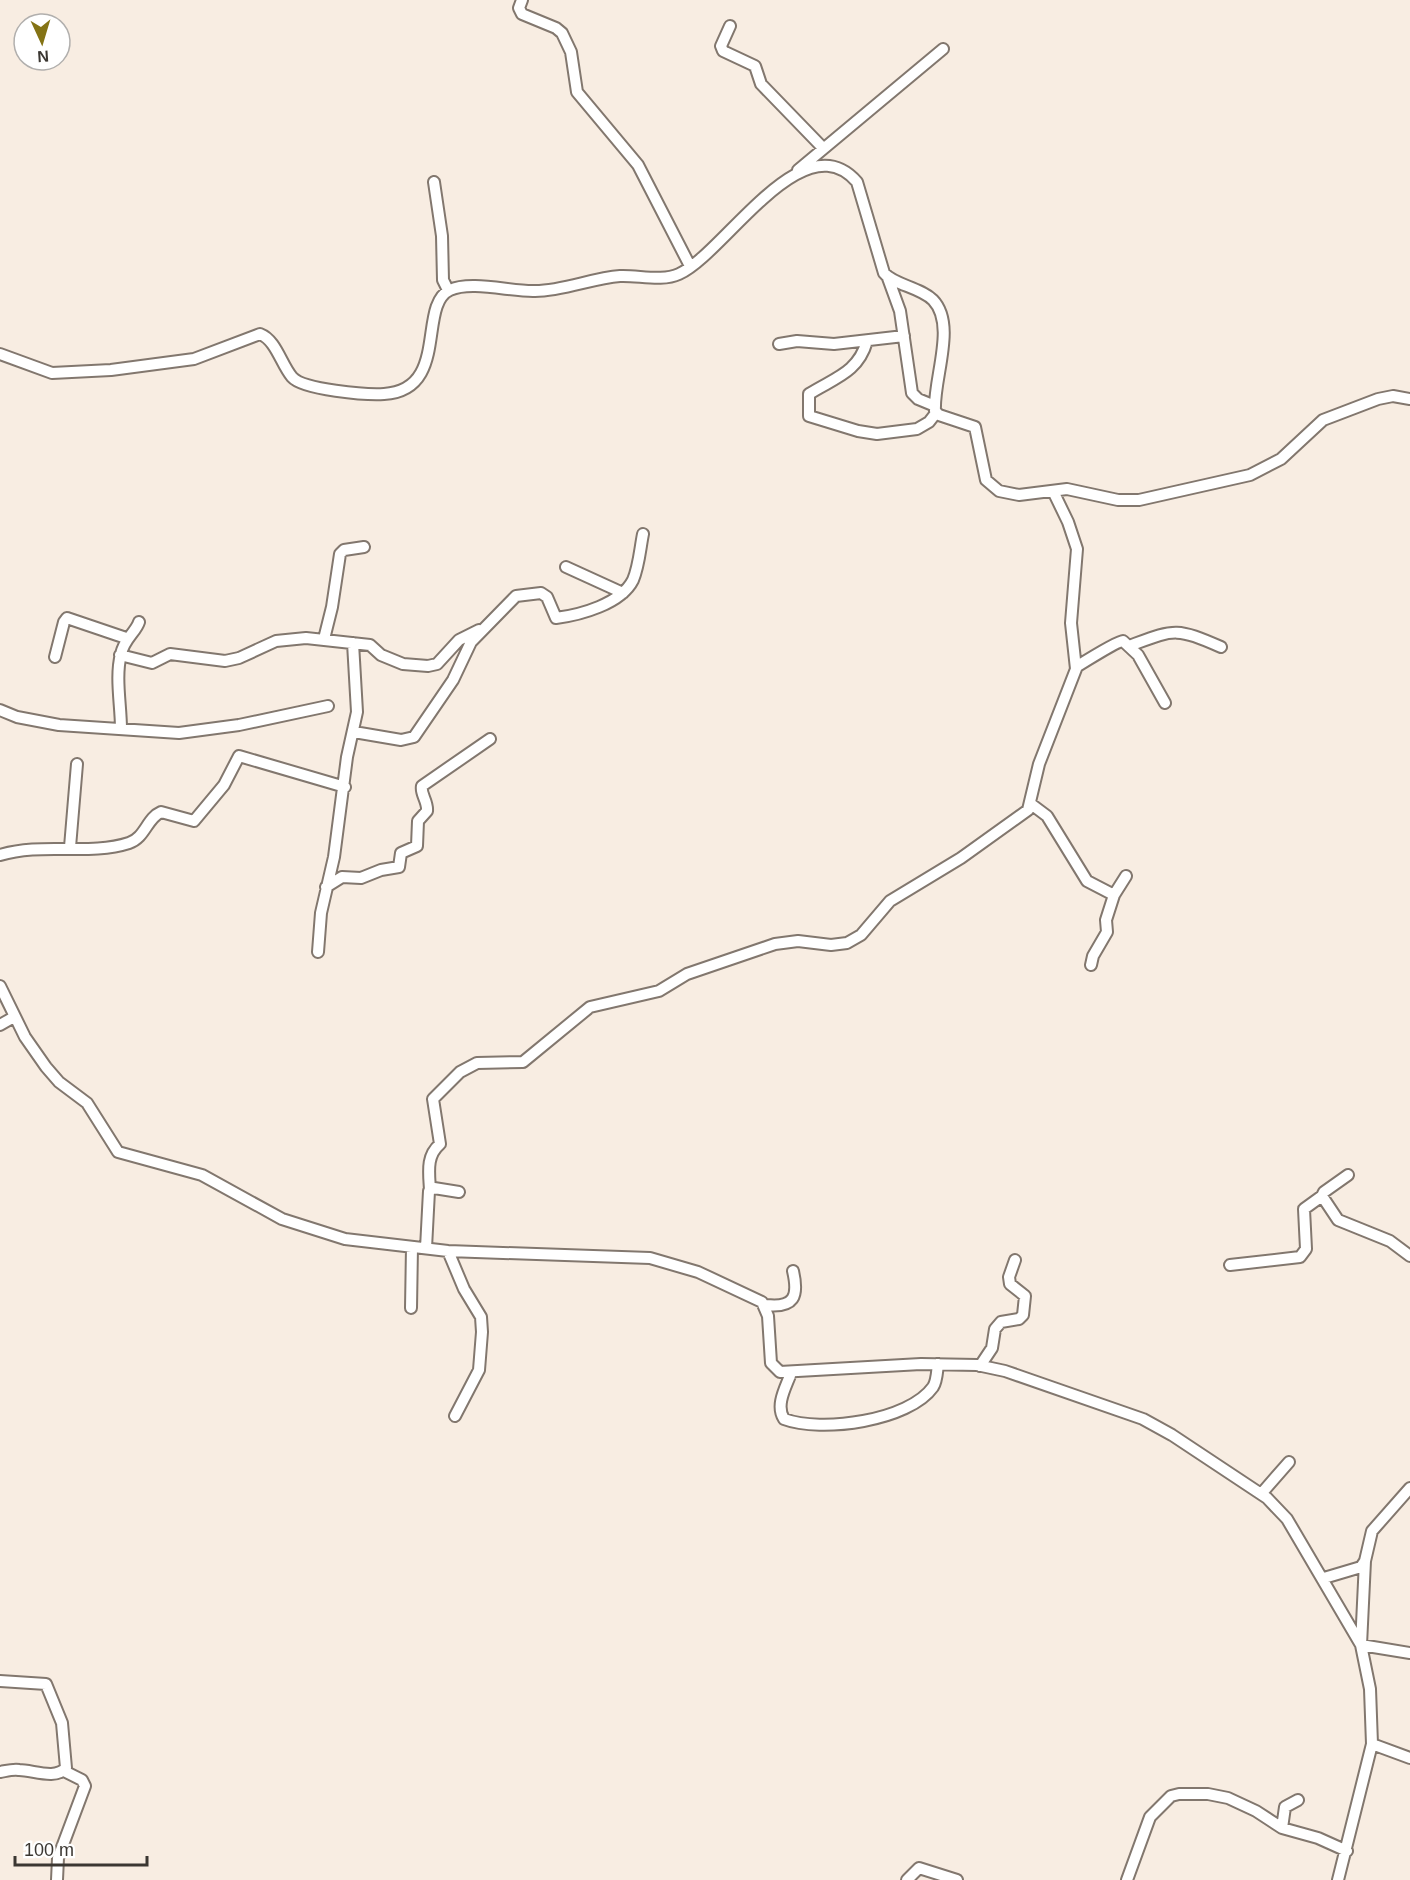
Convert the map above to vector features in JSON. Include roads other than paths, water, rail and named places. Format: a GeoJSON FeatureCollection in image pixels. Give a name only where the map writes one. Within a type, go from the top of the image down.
{"type":"FeatureCollection","features":[{"type":"Feature","properties":{"kind":"street"},"geometry":{"type":"LineString","coordinates":[[522,0],[519,8],[522,14],[556,28],[562,33],[571,52],[577,92],[638,165],[690,266]]}},
{"type":"Feature","properties":{"kind":"street"},"geometry":{"type":"LineString","coordinates":[[729,27],[721,46],[723,51],[755,66],[761,84],[823,148]]}},
{"type":"Feature","properties":{"kind":"street"},"geometry":{"type":"LineString","coordinates":[[0,354],[52,373],[111,370],[194,360],[260,334],[268,339],[291,375],[298,381],[340,391],[383,395],[398,393],[414,382],[426,362],[437,302],[448,290],[468,287],[536,291],[619,276],[671,276],[690,266],[766,195],[943,49]]}},
{"type":"Feature","properties":{"kind":"street"},"geometry":{"type":"LineString","coordinates":[[791,176],[816,167],[844,170],[857,182],[882,269],[888,278],[900,311],[912,393],[924,404],[975,427],[980,440],[984,476],[990,485],[1007,494],[1067,489],[1118,500],[1140,500],[1250,475],[1281,459],[1323,420],[1378,399],[1393,396],[1410,399]]}},
{"type":"Feature","properties":{"kind":"street"},"geometry":{"type":"LineString","coordinates":[[434,182],[442,236],[443,280],[448,290]]}},
{"type":"Feature","properties":{"kind":"street"},"geometry":{"type":"LineString","coordinates":[[867,342],[862,358],[848,372],[809,394],[809,416],[858,431],[877,434],[917,429],[929,422],[935,409],[943,321],[932,300],[910,285],[888,278]]}},
{"type":"Feature","properties":{"kind":"street"},"geometry":{"type":"LineString","coordinates":[[779,344],[797,341],[834,344],[867,342],[904,336]]}},
{"type":"Feature","properties":{"kind":"street"},"geometry":{"type":"LineString","coordinates":[[426,1248],[430,1190],[429,1163],[431,1153],[440,1142],[433,1099],[460,1072],[483,1062],[523,1062],[590,1007],[659,991],[687,975],[753,951],[787,941],[847,943],[861,935],[890,901],[961,858],[1025,813],[1031,804],[1039,764],[1076,667],[1071,623],[1077,549],[1068,522],[1053,491]]}},
{"type":"Feature","properties":{"kind":"street"},"geometry":{"type":"LineString","coordinates":[[354,732],[402,740],[414,737],[453,680],[471,642],[516,596],[541,593],[547,597],[556,618],[582,612],[623,593],[637,568],[643,534]]}},
{"type":"Feature","properties":{"kind":"street"},"geometry":{"type":"LineString","coordinates":[[324,639],[332,607],[340,554],[344,550],[364,547]]}},
{"type":"Feature","properties":{"kind":"street"},"geometry":{"type":"LineString","coordinates":[[566,567],[623,593]]}},
{"type":"Feature","properties":{"kind":"street"},"geometry":{"type":"LineString","coordinates":[[55,657],[64,622],[68,618],[126,638]]}},
{"type":"Feature","properties":{"kind":"street"},"geometry":{"type":"LineString","coordinates":[[121,729],[118,676],[120,655],[126,638],[139,622]]}},
{"type":"Feature","properties":{"kind":"street"},"geometry":{"type":"LineString","coordinates":[[120,655],[152,663],[170,654],[225,661],[239,658],[276,641],[324,639],[369,645],[381,655],[403,664],[428,666],[437,663],[459,639],[484,627]]}},
{"type":"Feature","properties":{"kind":"street"},"geometry":{"type":"LineString","coordinates":[[1130,646],[1158,634],[1174,631],[1192,634],[1221,647]]}},
{"type":"Feature","properties":{"kind":"street"},"geometry":{"type":"LineString","coordinates":[[1076,667],[1098,656],[1117,641],[1123,641],[1130,646],[1165,703]]}},
{"type":"Feature","properties":{"kind":"street"},"geometry":{"type":"LineString","coordinates":[[318,952],[326,887],[334,857],[345,787],[347,757],[357,711],[353,643]]}},
{"type":"Feature","properties":{"kind":"street"},"geometry":{"type":"LineString","coordinates":[[0,710],[17,717],[59,724],[199,732],[328,706]]}},
{"type":"Feature","properties":{"kind":"street"},"geometry":{"type":"LineString","coordinates":[[326,887],[342,877],[361,878],[400,866],[402,853],[413,850],[417,846],[418,821],[427,811],[427,800],[422,792],[422,786],[490,739]]}},
{"type":"Feature","properties":{"kind":"street"},"geometry":{"type":"LineString","coordinates":[[0,855],[21,850],[131,842],[144,832],[161,812],[194,821],[224,785],[239,756],[345,787]]}},
{"type":"Feature","properties":{"kind":"street"},"geometry":{"type":"LineString","coordinates":[[70,847],[77,764]]}},
{"type":"Feature","properties":{"kind":"street"},"geometry":{"type":"LineString","coordinates":[[1031,804],[1047,816],[1087,881],[1114,895]]}},
{"type":"Feature","properties":{"kind":"street"},"geometry":{"type":"LineString","coordinates":[[1092,965],[1093,956],[1107,932],[1106,920],[1114,895],[1126,876]]}},
{"type":"Feature","properties":{"kind":"street"},"geometry":{"type":"LineString","coordinates":[[0,987],[14,1017],[51,1074],[87,1103],[117,1152],[202,1175],[263,1210],[327,1234],[345,1239],[448,1251],[650,1258],[698,1272],[766,1305],[782,1306],[791,1302],[796,1292],[793,1271]]}},
{"type":"Feature","properties":{"kind":"street"},"geometry":{"type":"LineString","coordinates":[[0,1025],[14,1017]]}},
{"type":"Feature","properties":{"kind":"street"},"geometry":{"type":"LineString","coordinates":[[1230,1265],[1300,1257],[1305,1249],[1302,1214],[1304,1209],[1348,1175]]}},
{"type":"Feature","properties":{"kind":"street"},"geometry":{"type":"LineString","coordinates":[[430,1190],[459,1192]]}},
{"type":"Feature","properties":{"kind":"street"},"geometry":{"type":"LineString","coordinates":[[1322,1196],[1338,1220],[1390,1241],[1410,1256]]}},
{"type":"Feature","properties":{"kind":"street"},"geometry":{"type":"LineString","coordinates":[[411,1308],[412,1247]]}},
{"type":"Feature","properties":{"kind":"street"},"geometry":{"type":"LineString","coordinates":[[448,1251],[481,1317],[482,1332],[479,1370],[455,1416]]}},
{"type":"Feature","properties":{"kind":"street"},"geometry":{"type":"LineString","coordinates":[[980,1366],[992,1348],[995,1329],[1001,1323],[1019,1319],[1023,1315],[1025,1296],[1010,1284],[1009,1277],[1015,1260]]}},
{"type":"Feature","properties":{"kind":"street"},"geometry":{"type":"LineString","coordinates":[[766,1305],[771,1363],[780,1372],[890,1364],[980,1366],[1005,1371],[1143,1419],[1172,1435],[1261,1494],[1287,1518],[1361,1645]]}},
{"type":"Feature","properties":{"kind":"street"},"geometry":{"type":"LineString","coordinates":[[791,1373],[781,1404],[780,1411],[784,1419],[808,1424],[841,1423],[872,1420],[897,1412],[933,1387],[938,1364]]}},
{"type":"Feature","properties":{"kind":"street"},"geometry":{"type":"LineString","coordinates":[[1261,1494],[1289,1462]]}},
{"type":"Feature","properties":{"kind":"street"},"geometry":{"type":"LineString","coordinates":[[1338,1880],[1372,1744],[1372,1704],[1361,1645],[1365,1561],[1372,1531],[1410,1488]]}},
{"type":"Feature","properties":{"kind":"street"},"geometry":{"type":"LineString","coordinates":[[1324,1578],[1358,1569],[1365,1561]]}},
{"type":"Feature","properties":{"kind":"street"},"geometry":{"type":"LineString","coordinates":[[1361,1645],[1410,1653]]}},
{"type":"Feature","properties":{"kind":"street"},"geometry":{"type":"LineString","coordinates":[[0,1681],[46,1684],[62,1723],[64,1771]]}},
{"type":"Feature","properties":{"kind":"street"},"geometry":{"type":"LineString","coordinates":[[1372,1744],[1410,1758]]}},
{"type":"Feature","properties":{"kind":"street"},"geometry":{"type":"LineString","coordinates":[[0,1772],[18,1769],[43,1774],[64,1771],[82,1780],[85,1786],[58,1858],[57,1880]]}},
{"type":"Feature","properties":{"kind":"street"},"geometry":{"type":"LineString","coordinates":[[1126,1880],[1150,1817],[1172,1796],[1187,1793],[1228,1798],[1256,1811],[1281,1828],[1318,1838],[1347,1851]]}},
{"type":"Feature","properties":{"kind":"street"},"geometry":{"type":"LineString","coordinates":[[1281,1828],[1285,1807],[1298,1800]]}},
{"type":"Feature","properties":{"kind":"street"},"geometry":{"type":"LineString","coordinates":[[907,1880],[916,1869],[922,1868],[957,1880]]}}]}
